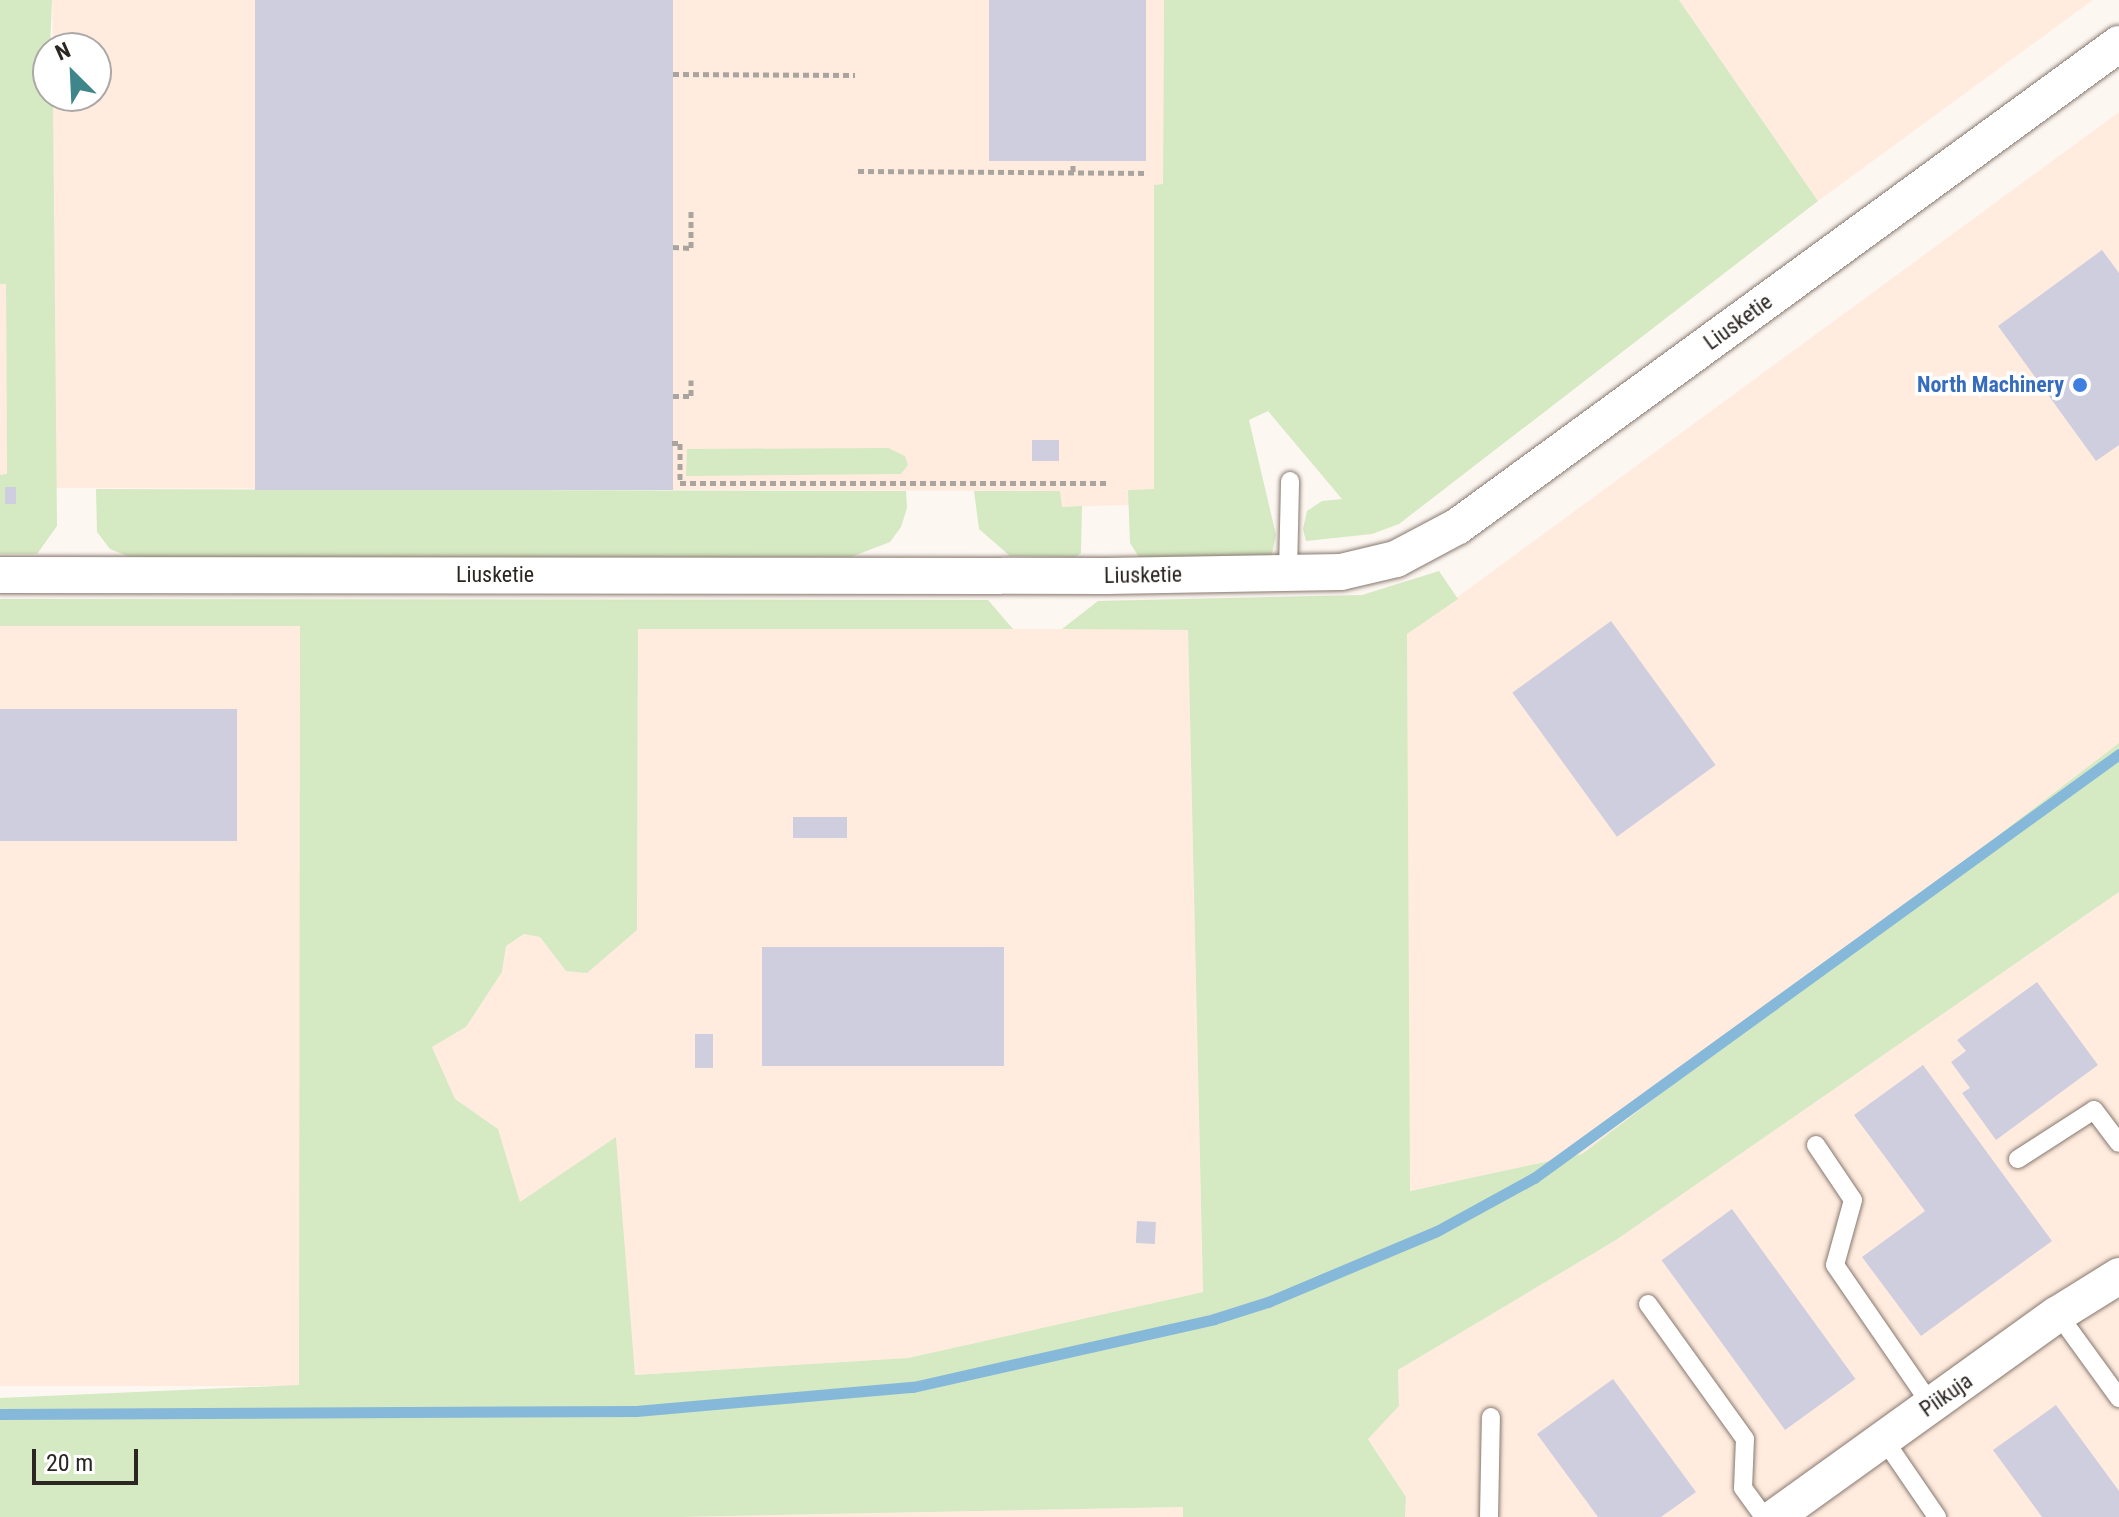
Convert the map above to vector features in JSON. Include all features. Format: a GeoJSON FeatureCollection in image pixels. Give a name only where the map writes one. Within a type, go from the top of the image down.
{"type":"FeatureCollection","features":[{"type":"Feature","properties":{"kind":"street","name":"Liusketie"},"geometry":{"type":"LineString","coordinates":[[0,575],[1107,576],[1341,572],[1396,559],[1436,541],[2119,44]]}},
{"type":"Feature","properties":{"kind":"street","name":"Piikuja"},"geometry":{"type":"LineString","coordinates":[[1775,1517],[2058,1314],[2119,1276]]}},
{"type":"Feature","properties":{"kind":"lane"},"geometry":{"type":"LineString","coordinates":[[1288,572],[1290,481]]}},
{"type":"Feature","properties":{"kind":"lane"},"geometry":{"type":"LineString","coordinates":[[2018,1159],[2094,1110],[2119,1143]]}},
{"type":"Feature","properties":{"kind":"lane"},"geometry":{"type":"LineString","coordinates":[[1816,1145],[1853,1200],[1835,1265],[1932,1406]]}},
{"type":"Feature","properties":{"kind":"lane"},"geometry":{"type":"LineString","coordinates":[[1648,1304],[1745,1439],[1743,1488],[1764,1517]]}},
{"type":"Feature","properties":{"kind":"lane"},"geometry":{"type":"LineString","coordinates":[[2058,1314],[2119,1398]]}},
{"type":"Feature","properties":{"kind":"lane"},"geometry":{"type":"LineString","coordinates":[[1489,1517],[1491,1417]]}},
{"type":"Feature","properties":{"kind":"lane"},"geometry":{"type":"LineString","coordinates":[[1883,1438],[1937,1517]]}},
{"type":"Feature","properties":{"kind":"path"},"geometry":{"type":"LineString","coordinates":[[673,74],[855,75]]}},
{"type":"Feature","properties":{"kind":"path"},"geometry":{"type":"LineString","coordinates":[[1073,162],[1073,172]]}},
{"type":"Feature","properties":{"kind":"path"},"geometry":{"type":"LineString","coordinates":[[858,171],[1148,173]]}},
{"type":"Feature","properties":{"kind":"path"},"geometry":{"type":"LineString","coordinates":[[673,247],[691,248],[691,209]]}},
{"type":"Feature","properties":{"kind":"path"},"geometry":{"type":"LineString","coordinates":[[673,396],[691,396],[691,380]]}},
{"type":"Feature","properties":{"kind":"path"},"geometry":{"type":"LineString","coordinates":[[672,443],[680,443],[680,483],[1107,483]]}},
{"type":"Feature","properties":{"kind":"shaded area"},"geometry":{"type":"Polygon","coordinates":[[[52,0],[1164,0],[1163,184],[1154,185],[1154,489],[1129,490],[1129,505],[1061,507],[1059,491],[55,488],[53,112],[112,112],[112,32],[53,32],[52,0]]]}},
{"type":"Feature","properties":{"kind":"shaded area"},"geometry":{"type":"Polygon","coordinates":[[[1679,0],[2093,0],[1818,201],[1679,0]]]}},
{"type":"Feature","properties":{"kind":"shaded area"},"geometry":{"type":"Polygon","coordinates":[[[2119,112],[2119,743],[1582,1154],[1409,1191],[1407,634],[2119,112]]]}},
{"type":"Feature","properties":{"kind":"shaded area"},"geometry":{"type":"Polygon","coordinates":[[[0,284],[6,284],[7,475],[0,475],[0,284]]]}},
{"type":"Feature","properties":{"kind":"shaded area"},"geometry":{"type":"Polygon","coordinates":[[[0,625],[300,625],[300,1386],[0,1386],[0,625]]]}},
{"type":"Feature","properties":{"kind":"shaded area"},"geometry":{"type":"Polygon","coordinates":[[[638,629],[1188,629],[1203,1292],[908,1358],[634,1375],[616,1138],[520,1203],[498,1129],[455,1099],[432,1047],[466,1027],[502,972],[506,946],[525,934],[540,937],[566,971],[637,930],[638,629]]]}},
{"type":"Feature","properties":{"kind":"shaded area"},"geometry":{"type":"Polygon","coordinates":[[[2119,892],[2119,1517],[1405,1517],[1406,1497],[1368,1438],[1399,1406],[1398,1370],[1616,1240],[2119,892]]]}},
{"type":"Feature","properties":{"kind":"shaded area"},"geometry":{"type":"Polygon","coordinates":[[[1183,1507],[1183,1517],[680,1517],[1183,1507]]]}},
{"type":"Feature","properties":{"kind":"green space"},"geometry":{"type":"Polygon","coordinates":[[[0,0],[52,0],[51,32],[32,32],[32,112],[53,112],[57,526],[37,554],[0,554],[0,475],[7,474],[6,284],[0,284],[0,0]]]}},
{"type":"Feature","properties":{"kind":"green space"},"geometry":{"type":"Polygon","coordinates":[[[1164,0],[1679,0],[1818,201],[1399,524],[1372,534],[1306,541],[1303,529],[1307,511],[1322,501],[1342,499],[1268,411],[1249,420],[1276,535],[1271,558],[1139,557],[1130,543],[1128,490],[1154,489],[1154,185],[1163,184],[1164,0]]]}},
{"type":"Feature","properties":{"kind":"green space"},"geometry":{"type":"Polygon","coordinates":[[[888,448],[905,456],[908,465],[901,474],[686,476],[687,449],[888,448]]]}},
{"type":"Feature","properties":{"kind":"green space"},"geometry":{"type":"Polygon","coordinates":[[[96,489],[906,491],[907,508],[901,527],[890,542],[851,557],[130,557],[110,549],[97,532],[96,489]]]}},
{"type":"Feature","properties":{"kind":"green space"},"geometry":{"type":"Polygon","coordinates":[[[974,491],[1060,491],[1062,507],[1082,506],[1081,553],[1076,557],[1010,556],[979,529],[974,491]]]}},
{"type":"Feature","properties":{"kind":"green space"},"geometry":{"type":"Polygon","coordinates":[[[1439,571],[1458,599],[1407,634],[1410,1191],[1582,1154],[2119,743],[2119,892],[1616,1240],[1398,1370],[1399,1406],[1368,1439],[1406,1497],[1405,1517],[1183,1517],[1183,1507],[680,1517],[0,1517],[0,1398],[299,1385],[300,626],[0,626],[0,599],[988,600],[1013,629],[638,629],[637,930],[587,973],[566,971],[540,937],[524,934],[506,946],[502,972],[466,1027],[432,1047],[455,1099],[498,1129],[520,1202],[616,1137],[635,1375],[908,1358],[1203,1292],[1188,630],[1062,629],[1098,601],[1362,595],[1439,571]]]}},
{"type":"Feature","properties":{"kind":"building"},"geometry":{"type":"Polygon","coordinates":[[[255,0],[673,0],[673,490],[255,490],[255,0]]]}},
{"type":"Feature","properties":{"kind":"building"},"geometry":{"type":"Polygon","coordinates":[[[989,0],[1146,0],[1146,161],[989,161],[989,0]]]}},
{"type":"Feature","properties":{"kind":"building","name":"North Machinery"},"geometry":{"type":"Polygon","coordinates":[[[2102,250],[2119,273],[2119,445],[2096,461],[1998,326],[2102,250]]]}},
{"type":"Feature","properties":{"kind":"building"},"geometry":{"type":"Polygon","coordinates":[[[1032,440],[1059,440],[1059,461],[1032,461],[1032,440]]]}},
{"type":"Feature","properties":{"kind":"building"},"geometry":{"type":"Polygon","coordinates":[[[5,487],[16,487],[16,504],[5,504],[5,487]]]}},
{"type":"Feature","properties":{"kind":"building"},"geometry":{"type":"Polygon","coordinates":[[[1611,621],[1716,765],[1617,837],[1512,693],[1611,621]]]}},
{"type":"Feature","properties":{"kind":"building"},"geometry":{"type":"Polygon","coordinates":[[[0,709],[237,709],[237,841],[0,841],[0,709]]]}},
{"type":"Feature","properties":{"kind":"building"},"geometry":{"type":"Polygon","coordinates":[[[793,817],[847,817],[847,838],[793,838],[793,817]]]}},
{"type":"Feature","properties":{"kind":"building"},"geometry":{"type":"Polygon","coordinates":[[[762,947],[1004,947],[1004,1066],[762,1066],[762,947]]]}},
{"type":"Feature","properties":{"kind":"building"},"geometry":{"type":"Polygon","coordinates":[[[2037,982],[2098,1065],[1996,1140],[1962,1093],[1970,1088],[1951,1062],[1966,1051],[1957,1040],[2037,982]]]}},
{"type":"Feature","properties":{"kind":"building"},"geometry":{"type":"Polygon","coordinates":[[[695,1034],[713,1034],[713,1068],[695,1068],[695,1034]]]}},
{"type":"Feature","properties":{"kind":"building"},"geometry":{"type":"Polygon","coordinates":[[[1923,1065],[2052,1241],[1921,1336],[1862,1257],[1925,1211],[1854,1115],[1923,1065]]]}},
{"type":"Feature","properties":{"kind":"building"},"geometry":{"type":"Polygon","coordinates":[[[1732,1209],[1855,1379],[1785,1430],[1662,1260],[1732,1209]]]}},
{"type":"Feature","properties":{"kind":"building"},"geometry":{"type":"Polygon","coordinates":[[[1137,1221],[1156,1222],[1155,1244],[1136,1243],[1137,1221]]]}},
{"type":"Feature","properties":{"kind":"building"},"geometry":{"type":"Polygon","coordinates":[[[1613,1379],[1696,1492],[1661,1517],[1598,1517],[1537,1434],[1613,1379]]]}},
{"type":"Feature","properties":{"kind":"building"},"geometry":{"type":"Polygon","coordinates":[[[2056,1405],[2119,1491],[2119,1517],[2042,1517],[1993,1450],[2056,1405]]]}},
{"type":"Feature","properties":{"kind":"waterway"},"geometry":{"type":"LineString","coordinates":[[0,1414],[636,1411],[913,1387],[1214,1319],[1268,1302],[1437,1231],[1534,1178],[2119,754]]}},
{"type":"Feature","properties":{"kind":"place","name":"North Machinery"},"geometry":{"type":"Point","coordinates":[2080,385]}}]}
